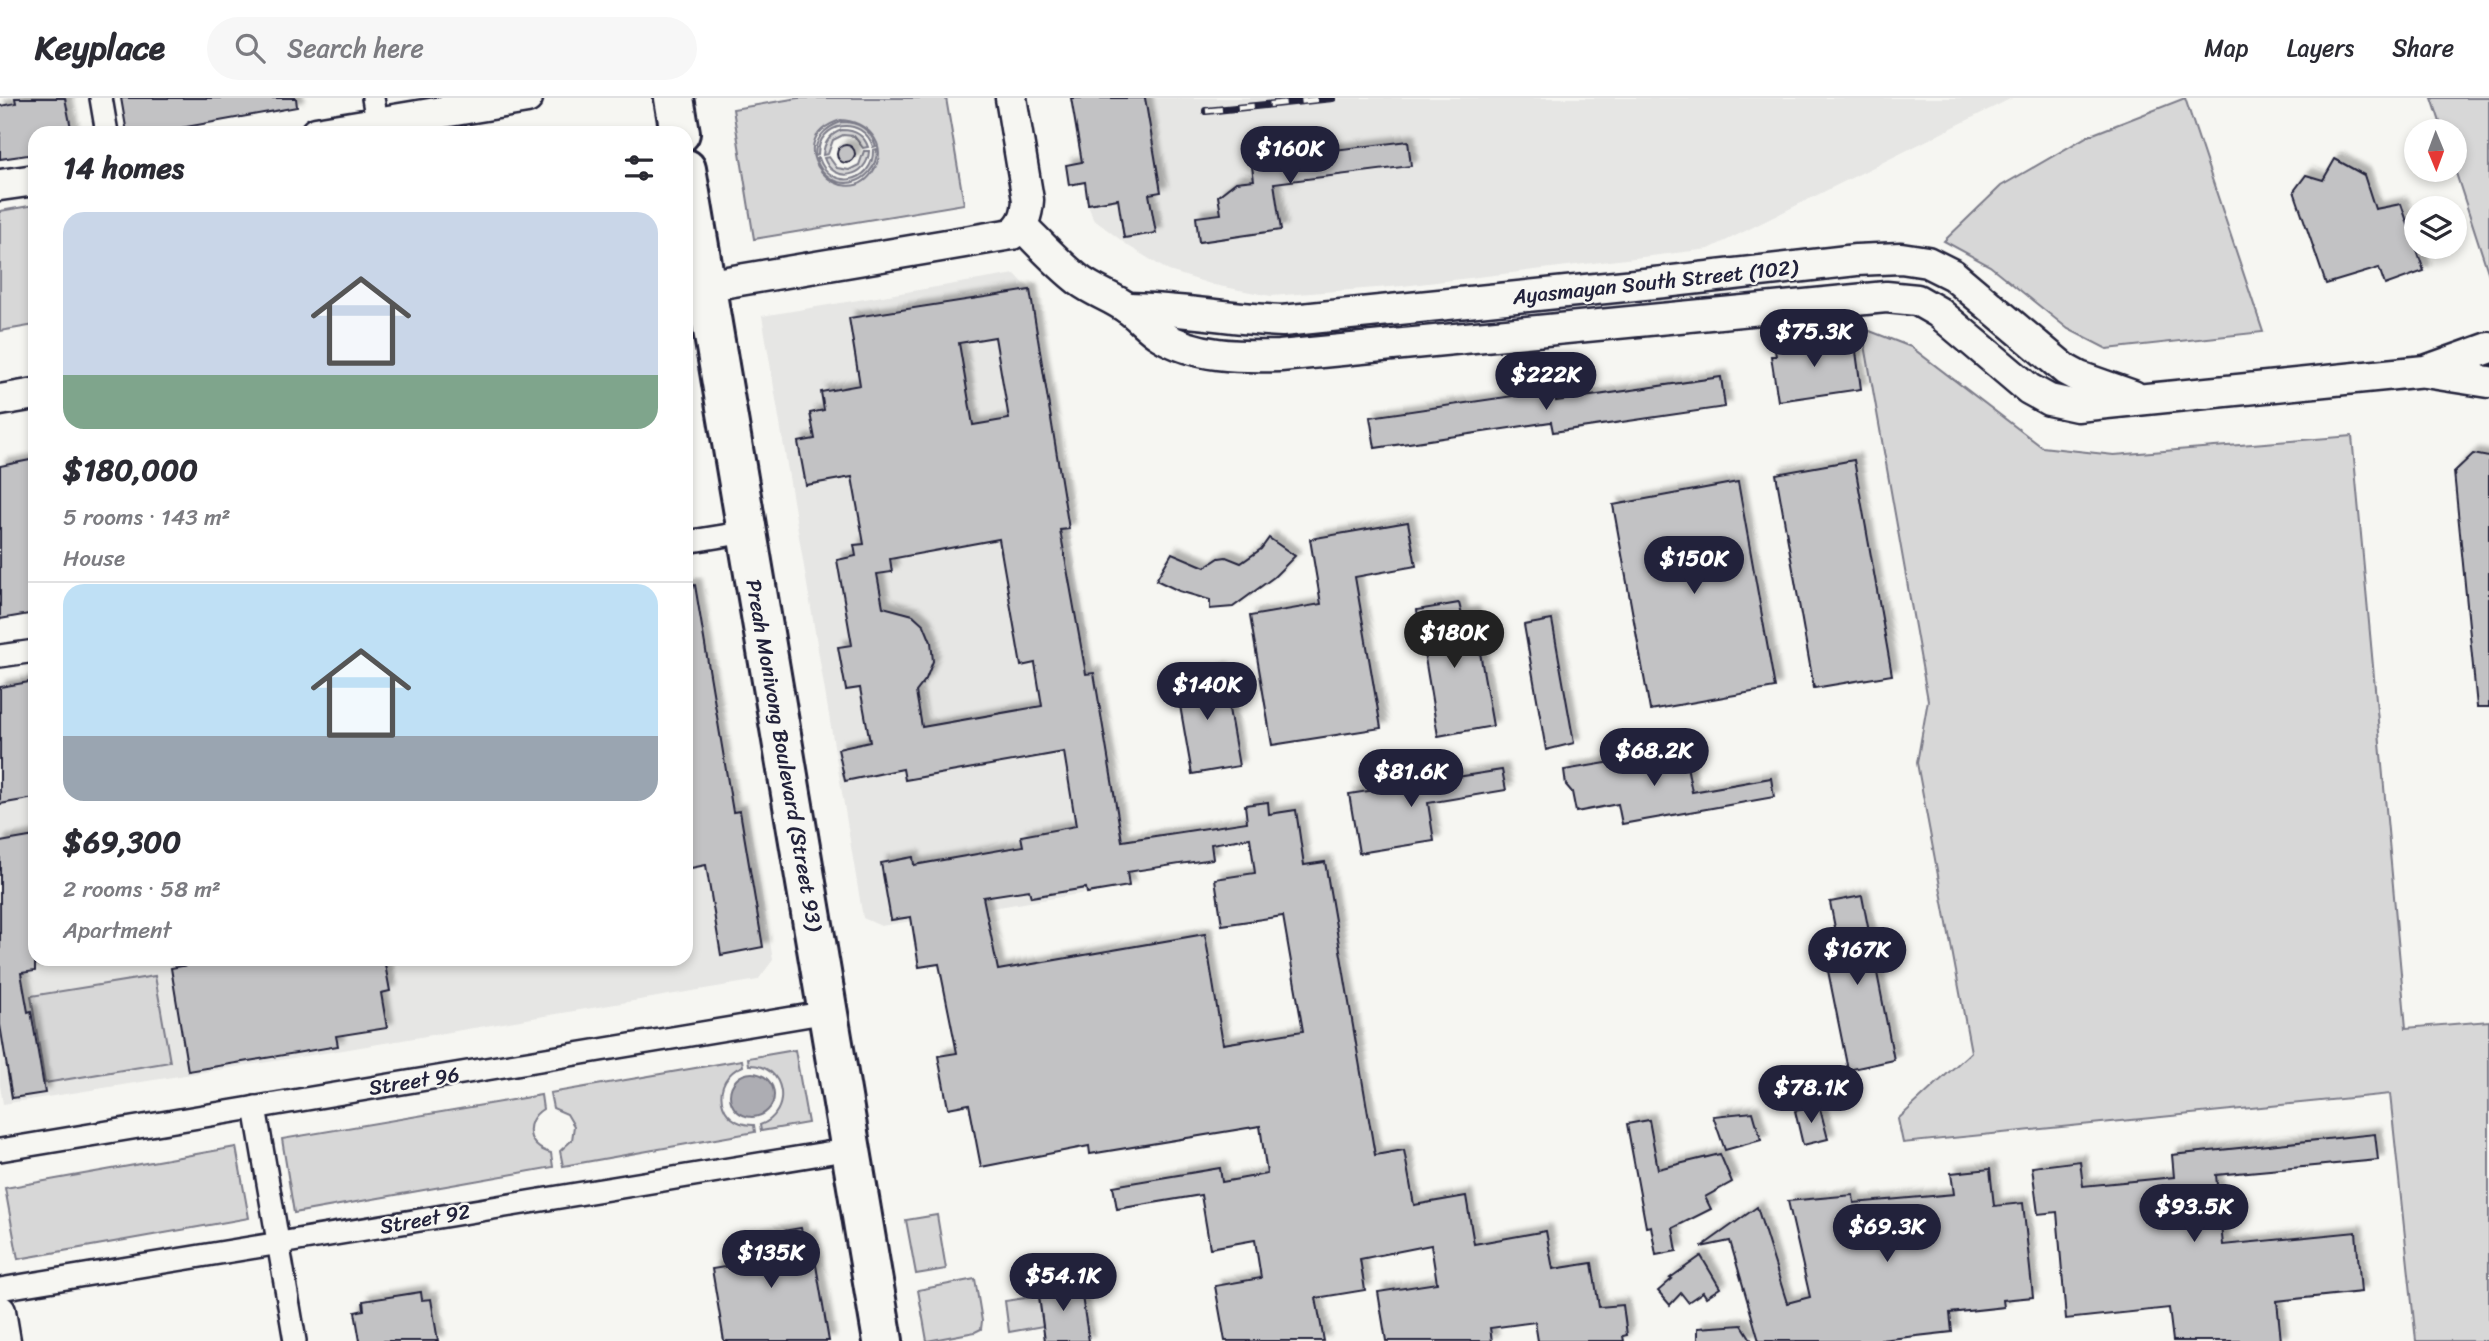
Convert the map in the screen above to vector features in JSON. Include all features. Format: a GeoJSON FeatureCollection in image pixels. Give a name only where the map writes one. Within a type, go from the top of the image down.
{"type":"FeatureCollection","features":[{"type":"Feature","properties":{"kind":"highway"},"geometry":{"type":"LineString","coordinates":[[674,98],[679,126]]}},
{"type":"Feature","properties":{"kind":"highway","name":"Preah Monivong Boulevard (Street 93)"},"geometry":{"type":"LineString","coordinates":[[693,252],[696,288],[747,533],[883,1341]]}},
{"type":"Feature","properties":{"kind":"street"},"geometry":{"type":"LineString","coordinates":[[101,98],[106,126]]}},
{"type":"Feature","properties":{"kind":"street"},"geometry":{"type":"LineString","coordinates":[[344,126],[376,118],[527,98]]}},
{"type":"Feature","properties":{"kind":"street"},"geometry":{"type":"LineString","coordinates":[[696,288],[1012,234],[1022,226],[1027,214],[1028,200],[1012,98]]}},
{"type":"Feature","properties":{"kind":"street"},"geometry":{"type":"LineString","coordinates":[[0,186],[28,181]]}},
{"type":"Feature","properties":{"kind":"street","name":"Ayasmayan South Street (102)"},"geometry":{"type":"LineString","coordinates":[[1022,226],[1053,258],[1082,282],[1127,308],[1159,335],[1183,346],[1243,357],[1280,356],[1886,298],[1917,300],[1938,312],[2029,389],[2049,400],[2077,406],[2425,372],[2489,382]]}},
{"type":"Feature","properties":{"kind":"street","name":"Ayasmayan South Street (102)"},"geometry":{"type":"LineString","coordinates":[[1127,308],[1161,308],[1250,320],[1282,321],[1856,260],[1901,258],[1927,262],[1954,275],[2066,370],[2142,399]]}},
{"type":"Feature","properties":{"kind":"street"},"geometry":{"type":"LineString","coordinates":[[1664,282],[1670,319]]}},
{"type":"Feature","properties":{"kind":"street","name":"Ayasmayan South Street (102)"},"geometry":{"type":"LineString","coordinates":[[2425,372],[2489,348]]}},
{"type":"Feature","properties":{"kind":"street"},"geometry":{"type":"LineString","coordinates":[[0,400],[28,395]]}},
{"type":"Feature","properties":{"kind":"street"},"geometry":{"type":"LineString","coordinates":[[693,541],[747,533]]}},
{"type":"Feature","properties":{"kind":"street"},"geometry":{"type":"LineString","coordinates":[[0,656],[28,651]]}},
{"type":"Feature","properties":{"kind":"street","name":"Street 96"},"geometry":{"type":"LineString","coordinates":[[0,1150],[828,1012]]}},
{"type":"Feature","properties":{"kind":"street"},"geometry":{"type":"LineString","coordinates":[[255,1107],[295,1341]]}},
{"type":"Feature","properties":{"kind":"street","name":"Street 92"},"geometry":{"type":"LineString","coordinates":[[0,1289],[851,1149]]}},
{"type":"Feature","properties":{"kind":"street"},"geometry":{"type":"LineString","coordinates":[[0,1311],[5,1341]]}},
{"type":"Feature","properties":{"kind":"shaded area"},"geometry":{"type":"Polygon","coordinates":[[[798,98],[946,98],[964,204],[754,239],[733,109],[798,98]],[[841,120],[822,130],[814,144],[814,158],[822,172],[834,182],[848,186],[862,182],[875,168],[879,150],[866,129],[850,121],[841,120]]]}},
{"type":"Feature","properties":{"kind":"shaded area"},"geometry":{"type":"Polygon","coordinates":[[[1071,98],[2012,98],[1709,249],[1403,286],[1271,296],[1214,285],[1169,271],[1130,247],[1093,219],[1088,204],[1071,98]]]}},
{"type":"Feature","properties":{"kind":"shaded area"},"geometry":{"type":"Polygon","coordinates":[[[2185,98],[2263,332],[2107,349],[2068,329],[1990,266],[1944,241],[2001,186],[2088,136],[2185,98]]]}},
{"type":"Feature","properties":{"kind":"shaded area"},"geometry":{"type":"Polygon","coordinates":[[[2432,98],[2489,98],[2489,275],[2467,207],[2467,196],[2463,196],[2459,182],[2468,182],[2468,119],[2439,119],[2432,98]]]}},
{"type":"Feature","properties":{"kind":"shaded area"},"geometry":{"type":"Polygon","coordinates":[[[841,122],[853,123],[863,128],[871,135],[876,146],[873,147],[868,137],[860,130],[842,126],[825,135],[818,155],[815,156],[822,135],[841,122]]]}},
{"type":"Feature","properties":{"kind":"shaded area"},"geometry":{"type":"Polygon","coordinates":[[[842,130],[858,134],[868,147],[863,148],[854,136],[843,135],[833,140],[828,154],[823,155],[828,139],[842,130]]]}},
{"type":"Feature","properties":{"kind":"shaded area"},"geometry":{"type":"Polygon","coordinates":[[[877,149],[875,162],[869,172],[861,179],[851,182],[831,179],[822,171],[816,159],[819,158],[832,175],[850,179],[867,170],[873,150],[877,149]]]}},
{"type":"Feature","properties":{"kind":"shaded area"},"geometry":{"type":"Polygon","coordinates":[[[864,151],[869,151],[863,167],[849,174],[835,172],[824,158],[829,157],[837,168],[849,170],[859,165],[864,151]]]}},
{"type":"Feature","properties":{"kind":"shaded area"},"geometry":{"type":"Polygon","coordinates":[[[28,206],[28,326],[0,331],[0,211],[28,206]]]}},
{"type":"Feature","properties":{"kind":"shaded area"},"geometry":{"type":"Polygon","coordinates":[[[1015,274],[1030,290],[1129,886],[881,926],[863,918],[762,316],[1015,274]]]}},
{"type":"Feature","properties":{"kind":"shaded area"},"geometry":{"type":"Polygon","coordinates":[[[1862,328],[1911,347],[2042,447],[2114,455],[2352,436],[2406,1028],[2489,1021],[2489,1341],[2416,1341],[2390,1094],[1903,1143],[1898,1119],[1971,1052],[1917,763],[1928,700],[1862,328]]]}},
{"type":"Feature","properties":{"kind":"shaded area"},"geometry":{"type":"Polygon","coordinates":[[[28,678],[28,966],[693,966],[693,814],[747,805],[773,960],[758,980],[3,1104],[0,1086],[0,683],[28,678]]]}},
{"type":"Feature","properties":{"kind":"shaded area"},"geometry":{"type":"Polygon","coordinates":[[[155,976],[170,1062],[45,1083],[31,996],[155,976]]]}},
{"type":"Feature","properties":{"kind":"shaded area"},"geometry":{"type":"Polygon","coordinates":[[[795,1050],[808,1123],[761,1131],[760,1125],[771,1119],[777,1110],[781,1090],[771,1072],[749,1065],[748,1058],[795,1050]]]}},
{"type":"Feature","properties":{"kind":"shaded area"},"geometry":{"type":"Polygon","coordinates":[[[742,1060],[743,1066],[732,1072],[725,1081],[722,1101],[732,1118],[754,1125],[755,1132],[563,1166],[560,1151],[572,1140],[574,1126],[567,1114],[553,1108],[550,1093],[742,1060]]]}},
{"type":"Feature","properties":{"kind":"shaded area"},"geometry":{"type":"Polygon","coordinates":[[[752,1073],[761,1074],[768,1079],[773,1086],[773,1104],[768,1111],[761,1116],[752,1117],[743,1116],[736,1111],[731,1104],[730,1095],[731,1086],[736,1079],[743,1074],[752,1073]]]}},
{"type":"Feature","properties":{"kind":"shaded area"},"geometry":{"type":"Polygon","coordinates":[[[541,1095],[543,1109],[532,1121],[530,1134],[537,1146],[551,1153],[553,1167],[294,1213],[282,1139],[541,1095]]]}},
{"type":"Feature","properties":{"kind":"shaded area"},"geometry":{"type":"Polygon","coordinates":[[[236,1147],[249,1218],[18,1259],[5,1188],[236,1147]]]}},
{"type":"Feature","properties":{"kind":"shaded area"},"geometry":{"type":"Polygon","coordinates":[[[937,1215],[946,1269],[916,1274],[906,1220],[937,1215]]]}},
{"type":"Feature","properties":{"kind":"shaded area"},"geometry":{"type":"Polygon","coordinates":[[[975,1279],[981,1329],[927,1341],[918,1290],[975,1279]]]}},
{"type":"Feature","properties":{"kind":"shaded area"},"geometry":{"type":"Polygon","coordinates":[[[1039,1296],[1043,1326],[1009,1332],[1005,1301],[1039,1296]]]}},
{"type":"Feature","properties":{"kind":"building"},"geometry":{"type":"Polygon","coordinates":[[[15,98],[65,98],[71,126],[28,126],[28,155],[0,159],[0,106],[16,103],[15,98]]]}},
{"type":"Feature","properties":{"kind":"building"},"geometry":{"type":"Polygon","coordinates":[[[121,98],[296,98],[297,107],[192,126],[126,126],[121,98]]]}},
{"type":"Feature","properties":{"kind":"building"},"geometry":{"type":"Polygon","coordinates":[[[1071,98],[1145,98],[1161,192],[1149,194],[1156,233],[1124,238],[1118,199],[1088,204],[1085,182],[1069,185],[1066,165],[1082,162],[1071,98]]]}},
{"type":"Feature","properties":{"kind":"building"},"geometry":{"type":"Polygon","coordinates":[[[1408,141],[1411,166],[1274,183],[1281,230],[1199,242],[1196,217],[1221,214],[1218,196],[1236,182],[1254,180],[1251,160],[1408,141]]]}},
{"type":"Feature","properties":{"kind":"building"},"geometry":{"type":"Polygon","coordinates":[[[846,145],[852,148],[855,154],[852,160],[846,163],[840,160],[837,154],[840,148],[846,145]]]}},
{"type":"Feature","properties":{"kind":"building"},"geometry":{"type":"Polygon","coordinates":[[[2335,159],[2364,175],[2375,209],[2401,204],[2404,213],[2404,259],[2420,259],[2424,271],[2385,285],[2379,268],[2326,284],[2294,191],[2306,175],[2323,180],[2335,159]]]}},
{"type":"Feature","properties":{"kind":"building"},"geometry":{"type":"Polygon","coordinates":[[[1030,290],[1069,529],[1060,530],[1086,674],[1094,673],[1122,841],[1247,822],[1245,805],[1268,802],[1269,814],[1296,810],[1304,865],[1325,862],[1375,1155],[1404,1150],[1414,1205],[1466,1196],[1474,1244],[1546,1231],[1553,1269],[1592,1263],[1599,1307],[1623,1305],[1627,1335],[1623,1336],[1624,1341],[1538,1341],[1535,1322],[1490,1328],[1492,1341],[1386,1341],[1378,1292],[1437,1283],[1431,1245],[1360,1259],[1365,1290],[1316,1298],[1324,1341],[1225,1341],[1215,1286],[1261,1278],[1255,1240],[1210,1248],[1201,1195],[1117,1209],[1113,1186],[1220,1168],[1222,1182],[1267,1174],[1260,1126],[1090,1154],[1089,1146],[981,1167],[969,1104],[948,1108],[938,1056],[957,1053],[939,964],[919,967],[911,917],[891,920],[881,863],[913,857],[914,865],[1023,846],[1021,836],[1076,826],[1064,752],[905,780],[903,769],[845,781],[838,749],[870,742],[860,688],[846,690],[838,647],[852,645],[837,560],[856,556],[854,545],[864,544],[852,477],[806,485],[798,442],[815,439],[810,413],[824,410],[821,392],[860,385],[849,318],[1030,290]],[[995,337],[959,343],[973,425],[1009,419],[995,337]],[[999,539],[890,559],[892,572],[877,574],[883,607],[913,615],[924,625],[931,642],[933,661],[926,679],[916,692],[922,727],[1042,706],[1035,663],[1021,666],[999,539]],[[1250,838],[1211,844],[1213,859],[1127,872],[1129,886],[1087,893],[1086,888],[1031,897],[1029,890],[983,897],[998,970],[1205,934],[1223,1044],[1303,1031],[1283,916],[1222,925],[1215,879],[1255,873],[1250,838]]]}},
{"type":"Feature","properties":{"kind":"building"},"geometry":{"type":"Polygon","coordinates":[[[1822,338],[1823,349],[1855,344],[1861,389],[1778,401],[1771,356],[1776,356],[1774,345],[1822,338]]]}},
{"type":"Feature","properties":{"kind":"building"},"geometry":{"type":"Polygon","coordinates":[[[1721,377],[1725,407],[1553,432],[1551,422],[1375,448],[1370,417],[1554,390],[1556,401],[1721,377]]]}},
{"type":"Feature","properties":{"kind":"building"},"geometry":{"type":"Polygon","coordinates":[[[2473,454],[2489,457],[2489,707],[2477,707],[2454,472],[2473,454]]]}},
{"type":"Feature","properties":{"kind":"building"},"geometry":{"type":"Polygon","coordinates":[[[28,460],[28,614],[0,619],[0,466],[28,460]]]}},
{"type":"Feature","properties":{"kind":"building"},"geometry":{"type":"Polygon","coordinates":[[[1854,460],[1892,675],[1814,688],[1776,474],[1854,460]]]}},
{"type":"Feature","properties":{"kind":"building"},"geometry":{"type":"Polygon","coordinates":[[[1738,482],[1775,688],[1650,710],[1613,505],[1738,482]]]}},
{"type":"Feature","properties":{"kind":"building"},"geometry":{"type":"Polygon","coordinates":[[[1408,522],[1416,566],[1355,577],[1381,728],[1272,745],[1250,616],[1321,604],[1310,539],[1408,522]]]}},
{"type":"Feature","properties":{"kind":"building"},"geometry":{"type":"Polygon","coordinates":[[[1269,538],[1295,556],[1274,577],[1233,607],[1210,609],[1210,600],[1179,591],[1156,580],[1172,553],[1205,567],[1219,558],[1226,557],[1241,563],[1261,549],[1269,538]]]}},
{"type":"Feature","properties":{"kind":"building"},"geometry":{"type":"Polygon","coordinates":[[[693,585],[733,812],[740,811],[763,947],[721,955],[706,865],[693,868],[693,585]]]}},
{"type":"Feature","properties":{"kind":"building"},"geometry":{"type":"Polygon","coordinates":[[[1459,603],[1462,615],[1473,613],[1493,726],[1438,736],[1417,610],[1459,603]]]}},
{"type":"Feature","properties":{"kind":"building"},"geometry":{"type":"Polygon","coordinates":[[[1552,620],[1574,743],[1546,750],[1524,625],[1552,620]]]}},
{"type":"Feature","properties":{"kind":"building"},"geometry":{"type":"Polygon","coordinates":[[[1222,669],[1239,766],[1192,774],[1175,677],[1222,669]]]}},
{"type":"Feature","properties":{"kind":"building"},"geometry":{"type":"Polygon","coordinates":[[[28,682],[28,799],[0,804],[0,687],[28,682]]]}},
{"type":"Feature","properties":{"kind":"building"},"geometry":{"type":"Polygon","coordinates":[[[1684,750],[1692,792],[1771,778],[1774,797],[1622,824],[1618,804],[1576,812],[1572,792],[1566,785],[1564,770],[1684,750]]]}},
{"type":"Feature","properties":{"kind":"building"},"geometry":{"type":"Polygon","coordinates":[[[1502,770],[1506,790],[1428,803],[1434,841],[1359,853],[1349,794],[1502,770]]]}},
{"type":"Feature","properties":{"kind":"building"},"geometry":{"type":"Polygon","coordinates":[[[28,837],[28,966],[35,966],[35,971],[21,973],[28,1012],[31,1011],[45,1093],[12,1098],[0,1025],[0,842],[28,837]]]}},
{"type":"Feature","properties":{"kind":"building"},"geometry":{"type":"Polygon","coordinates":[[[1862,896],[1894,1060],[1848,1070],[1822,941],[1837,938],[1830,902],[1862,896]]]}},
{"type":"Feature","properties":{"kind":"building"},"geometry":{"type":"Polygon","coordinates":[[[385,966],[390,991],[381,993],[387,1028],[336,1036],[338,1046],[188,1071],[171,968],[385,966]]]}},
{"type":"Feature","properties":{"kind":"building"},"geometry":{"type":"Polygon","coordinates":[[[1819,1105],[1828,1139],[1803,1145],[1795,1111],[1819,1105]]]}},
{"type":"Feature","properties":{"kind":"building"},"geometry":{"type":"Polygon","coordinates":[[[1753,1112],[1761,1140],[1725,1150],[1713,1116],[1753,1112]]]}},
{"type":"Feature","properties":{"kind":"building"},"geometry":{"type":"Polygon","coordinates":[[[1649,1120],[1658,1169],[1720,1154],[1732,1182],[1705,1197],[1711,1209],[1673,1228],[1677,1251],[1656,1255],[1651,1226],[1646,1227],[1627,1124],[1649,1120]]]}},
{"type":"Feature","properties":{"kind":"building"},"geometry":{"type":"Polygon","coordinates":[[[2375,1134],[2378,1160],[2216,1175],[2223,1245],[2356,1232],[2361,1292],[2277,1301],[2281,1341],[2173,1341],[2169,1308],[2066,1319],[2057,1212],[2038,1214],[2032,1167],[2080,1161],[2083,1186],[2174,1177],[2172,1155],[2375,1134]]]}},
{"type":"Feature","properties":{"kind":"building"},"geometry":{"type":"Polygon","coordinates":[[[1990,1169],[1994,1206],[2023,1203],[2033,1297],[2003,1300],[2004,1307],[1950,1313],[1952,1332],[1872,1341],[1759,1341],[1730,1241],[1701,1247],[1757,1207],[1787,1303],[1810,1297],[1788,1201],[1853,1195],[1854,1203],[1954,1194],[1951,1173],[1990,1169]]]}},
{"type":"Feature","properties":{"kind":"building"},"geometry":{"type":"Polygon","coordinates":[[[801,1228],[803,1238],[811,1236],[829,1341],[724,1341],[712,1269],[731,1266],[728,1250],[737,1249],[736,1239],[801,1228]]]}},
{"type":"Feature","properties":{"kind":"building"},"geometry":{"type":"Polygon","coordinates":[[[1701,1256],[1720,1288],[1706,1297],[1703,1292],[1688,1302],[1681,1293],[1670,1305],[1658,1291],[1672,1279],[1670,1278],[1701,1256]]]}},
{"type":"Feature","properties":{"kind":"building"},"geometry":{"type":"Polygon","coordinates":[[[1071,1280],[1073,1291],[1081,1290],[1089,1341],[1045,1341],[1039,1296],[1047,1295],[1045,1284],[1071,1280]]]}},
{"type":"Feature","properties":{"kind":"building"},"geometry":{"type":"Polygon","coordinates":[[[421,1292],[422,1300],[431,1299],[438,1341],[360,1341],[355,1312],[364,1310],[363,1301],[421,1292]]]}},
{"type":"Feature","properties":{"kind":"building"},"geometry":{"type":"Polygon","coordinates":[[[1742,1325],[1752,1341],[1698,1341],[1698,1328],[1742,1325]]]}},
{"type":"Feature","properties":{"kind":"railway"},"geometry":{"type":"LineString","coordinates":[[1206,111],[1333,98]]}}]}
